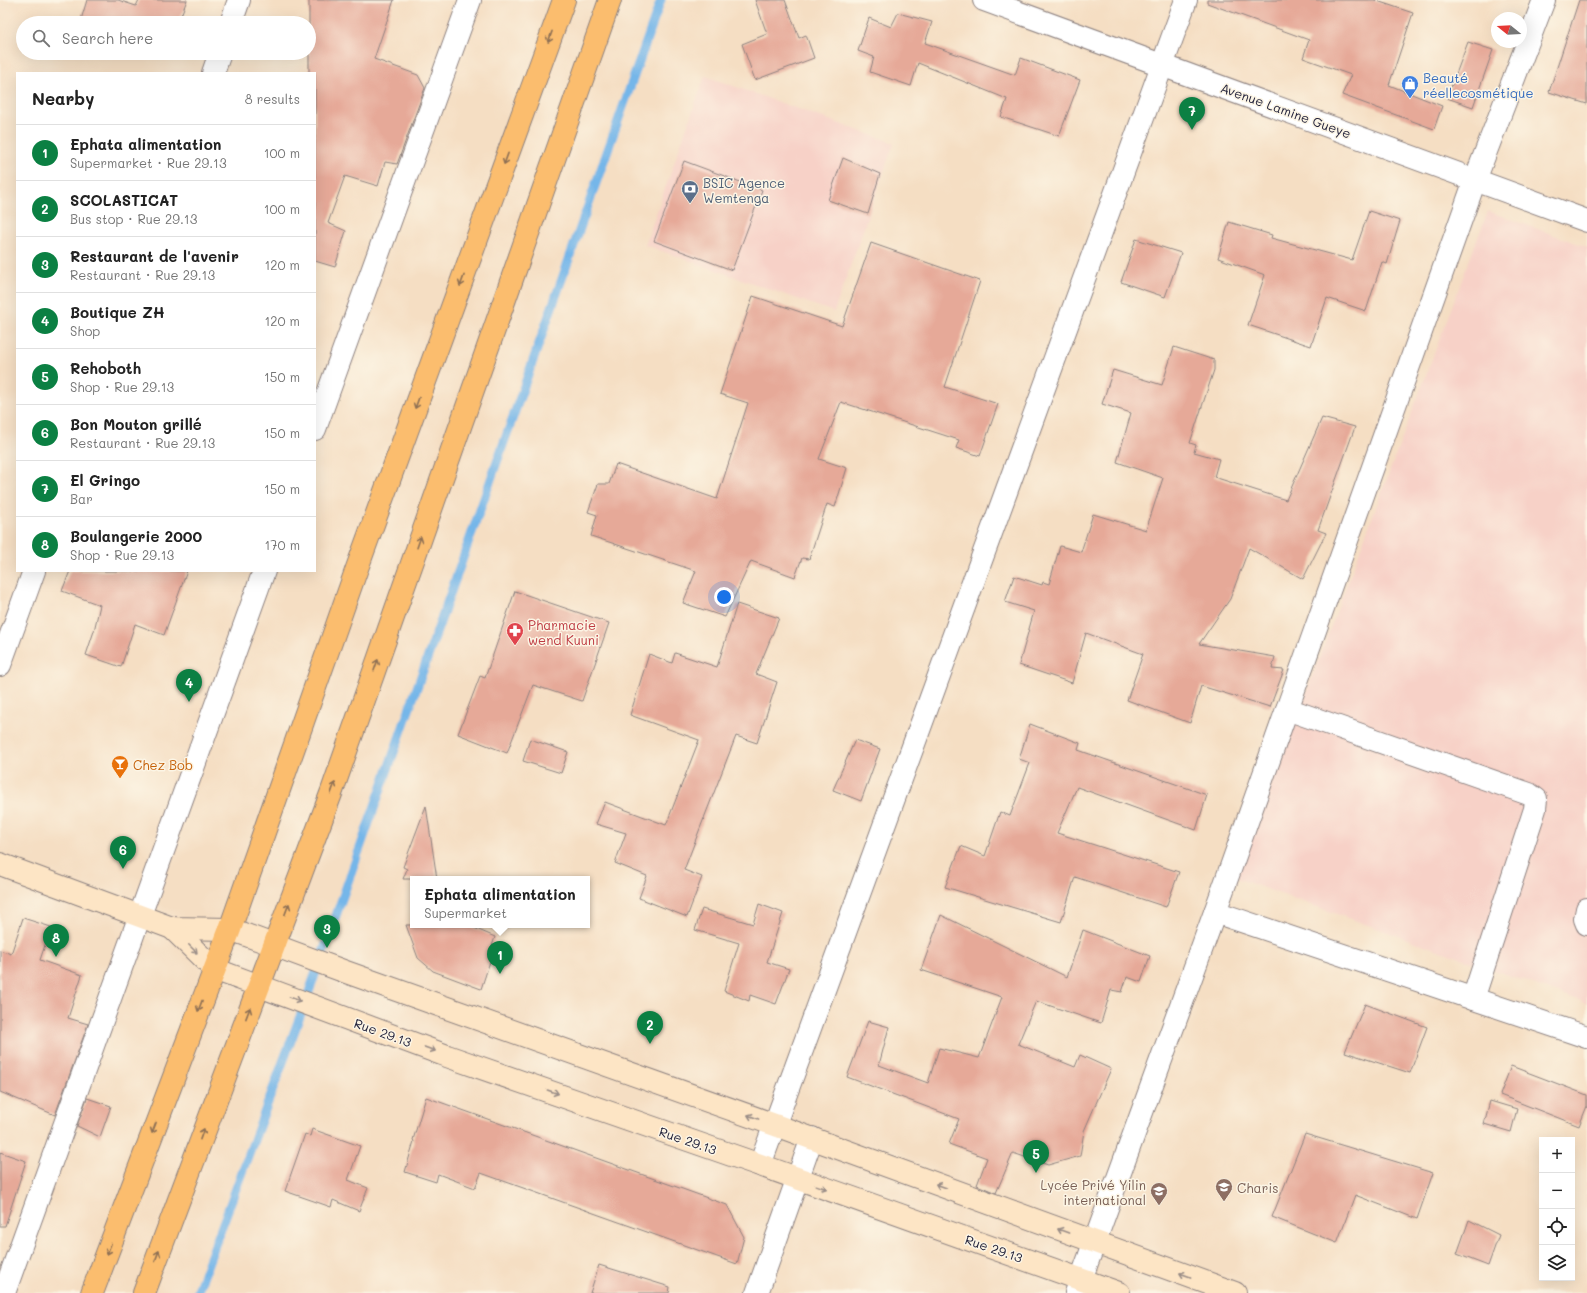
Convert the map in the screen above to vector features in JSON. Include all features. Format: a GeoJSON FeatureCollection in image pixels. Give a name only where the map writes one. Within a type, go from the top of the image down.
{"type":"FeatureCollection","features":[{"type":"Feature","properties":{"kind":"main road"},"geometry":{"type":"LineString","coordinates":[[92,1293],[230,929],[356,571],[564,0]]}},
{"type":"Feature","properties":{"kind":"main road"},"geometry":{"type":"LineString","coordinates":[[144,1293],[332,791],[610,0]]}},
{"type":"Feature","properties":{"kind":"main road"},"geometry":{"type":"LineString","coordinates":[[0,864],[172,928],[230,929],[812,1138],[1235,1293]]}},
{"type":"Feature","properties":{"kind":"main road"},"geometry":{"type":"LineString","coordinates":[[172,928],[214,969]]}},
{"type":"Feature","properties":{"kind":"main road","name":"Rue 29.13"},"geometry":{"type":"LineString","coordinates":[[214,969],[447,1056],[760,1165],[1079,1286],[1119,1293]]}},
{"type":"Feature","properties":{"kind":"street"},"geometry":{"type":"LineString","coordinates":[[233,16],[239,0]]}},
{"type":"Feature","properties":{"kind":"street"},"geometry":{"type":"LineString","coordinates":[[316,426],[470,0]]}},
{"type":"Feature","properties":{"kind":"street","name":"Avenue Lamine Gueye"},"geometry":{"type":"LineString","coordinates":[[984,0],[1587,221]]}},
{"type":"Feature","properties":{"kind":"street"},"geometry":{"type":"LineString","coordinates":[[760,1165],[1186,0]]}},
{"type":"Feature","properties":{"kind":"street"},"geometry":{"type":"LineString","coordinates":[[1079,1286],[1215,912],[1475,180],[1544,0]]}},
{"type":"Feature","properties":{"kind":"street"},"geometry":{"type":"LineString","coordinates":[[213,72],[218,60]]}},
{"type":"Feature","properties":{"kind":"street"},"geometry":{"type":"LineString","coordinates":[[0,665],[34,572]]}},
{"type":"Feature","properties":{"kind":"street"},"geometry":{"type":"LineString","coordinates":[[4,1293],[264,572]]}},
{"type":"Feature","properties":{"kind":"street"},"geometry":{"type":"LineString","coordinates":[[1287,709],[1529,794],[1536,799],[1535,809],[1473,998]]}},
{"type":"Feature","properties":{"kind":"street"},"geometry":{"type":"LineString","coordinates":[[1587,909],[1585,919],[1587,924]]}},
{"type":"Feature","properties":{"kind":"street"},"geometry":{"type":"LineString","coordinates":[[1215,912],[1587,1037]]}},
{"type":"Feature","properties":{"kind":"street"},"geometry":{"type":"LineString","coordinates":[[756,1293],[812,1138]]}},
{"type":"Feature","properties":{"kind":"shaded area"},"geometry":{"type":"Polygon","coordinates":[[[705,76],[894,143],[834,312],[645,245],[705,76]]]}},
{"type":"Feature","properties":{"kind":"shaded area"},"geometry":{"type":"Polygon","coordinates":[[[1488,211],[1587,247],[1587,1003],[1236,878],[1488,211]]]}},
{"type":"Feature","properties":{"kind":"building"},"geometry":{"type":"Polygon","coordinates":[[[87,0],[118,0],[136,6],[139,0],[187,0],[181,16],[82,16],[87,0]]]}},
{"type":"Feature","properties":{"kind":"building"},"geometry":{"type":"Polygon","coordinates":[[[309,0],[394,0],[374,59],[418,75],[425,88],[397,164],[385,162],[378,186],[345,176],[328,223],[346,231],[335,267],[316,261],[316,72],[309,72],[309,60],[316,60],[316,16],[309,16],[309,0]]]}},
{"type":"Feature","properties":{"kind":"building"},"geometry":{"type":"Polygon","coordinates":[[[755,0],[785,0],[799,38],[806,35],[814,58],[755,80],[742,44],[767,34],[755,0]]]}},
{"type":"Feature","properties":{"kind":"building"},"geometry":{"type":"Polygon","coordinates":[[[1207,0],[1374,0],[1413,13],[1389,85],[1442,106],[1434,129],[1342,95],[1351,75],[1303,58],[1309,40],[1207,3],[1207,0]]]}},
{"type":"Feature","properties":{"kind":"building"},"geometry":{"type":"Polygon","coordinates":[[[1579,0],[1587,0],[1587,104],[1549,92],[1579,0]]]}},
{"type":"Feature","properties":{"kind":"building"},"geometry":{"type":"Polygon","coordinates":[[[898,13],[932,22],[925,43],[1015,75],[1021,58],[1080,80],[1059,136],[1001,117],[1007,99],[918,63],[911,86],[870,72],[874,57],[858,51],[869,18],[891,27],[898,13]]]}},
{"type":"Feature","properties":{"kind":"building"},"geometry":{"type":"Polygon","coordinates":[[[1468,42],[1493,50],[1473,107],[1447,98],[1468,42]]]}},
{"type":"Feature","properties":{"kind":"building"},"geometry":{"type":"Polygon","coordinates":[[[843,158],[880,174],[868,214],[828,200],[843,158]]]}},
{"type":"Feature","properties":{"kind":"building"},"geometry":{"type":"Polygon","coordinates":[[[684,161],[762,190],[732,270],[654,241],[684,161]]]}},
{"type":"Feature","properties":{"kind":"building"},"geometry":{"type":"Polygon","coordinates":[[[1369,211],[1400,221],[1387,264],[1382,262],[1366,311],[1327,298],[1311,346],[1248,325],[1265,275],[1218,258],[1229,222],[1272,235],[1271,238],[1352,260],[1369,211]]]}},
{"type":"Feature","properties":{"kind":"building"},"geometry":{"type":"Polygon","coordinates":[[[1136,239],[1181,253],[1165,297],[1121,282],[1136,239]]]}},
{"type":"Feature","properties":{"kind":"building"},"geometry":{"type":"Polygon","coordinates":[[[871,243],[980,281],[945,387],[998,404],[980,456],[956,448],[959,440],[841,402],[819,459],[847,468],[835,507],[827,504],[809,559],[802,558],[795,577],[751,561],[725,617],[683,603],[696,571],[591,536],[597,515],[588,512],[598,484],[609,484],[616,464],[717,499],[748,403],[720,394],[753,296],[842,326],[871,243]]]}},
{"type":"Feature","properties":{"kind":"building"},"geometry":{"type":"Polygon","coordinates":[[[1174,347],[1214,360],[1214,370],[1190,443],[1196,445],[1194,452],[1219,459],[1214,477],[1286,500],[1322,418],[1355,427],[1318,530],[1326,533],[1303,579],[1249,548],[1230,599],[1199,644],[1275,657],[1272,669],[1284,670],[1270,707],[1201,686],[1190,723],[1127,700],[1143,654],[1086,633],[1072,683],[1019,665],[1034,611],[1005,602],[1014,576],[1042,585],[1043,582],[1049,584],[1060,546],[1081,552],[1093,514],[1146,530],[1163,478],[1117,462],[1131,413],[1102,404],[1113,370],[1162,385],[1174,347]]]}},
{"type":"Feature","properties":{"kind":"building"},"geometry":{"type":"Polygon","coordinates":[[[70,572],[187,572],[164,635],[135,624],[121,667],[86,655],[94,631],[100,605],[62,591],[70,572]]]}},
{"type":"Feature","properties":{"kind":"building"},"geometry":{"type":"Polygon","coordinates":[[[515,591],[609,623],[582,701],[533,685],[507,753],[458,734],[480,676],[485,678],[515,591]]]}},
{"type":"Feature","properties":{"kind":"building"},"geometry":{"type":"Polygon","coordinates":[[[737,604],[779,618],[756,674],[777,682],[757,743],[736,736],[684,870],[702,877],[687,917],[639,898],[647,876],[615,863],[626,833],[596,824],[605,802],[666,825],[699,740],[630,715],[649,654],[672,663],[675,653],[717,667],[737,604]]]}},
{"type":"Feature","properties":{"kind":"building"},"geometry":{"type":"Polygon","coordinates":[[[1030,724],[1080,743],[1078,750],[1207,795],[1196,830],[1077,787],[1057,833],[1179,872],[1166,907],[1075,877],[1061,922],[945,887],[961,846],[985,856],[1000,812],[1010,816],[1030,763],[1019,759],[1030,724]]]}},
{"type":"Feature","properties":{"kind":"building"},"geometry":{"type":"Polygon","coordinates":[[[530,739],[568,752],[561,773],[523,761],[530,739]]]}},
{"type":"Feature","properties":{"kind":"building"},"geometry":{"type":"Polygon","coordinates":[[[855,740],[880,749],[861,801],[833,790],[855,740]]]}},
{"type":"Feature","properties":{"kind":"building"},"geometry":{"type":"Polygon","coordinates":[[[426,806],[437,876],[410,876],[410,879],[403,879],[407,869],[403,867],[426,806]]]}},
{"type":"Feature","properties":{"kind":"building"},"geometry":{"type":"Polygon","coordinates":[[[759,904],[783,913],[767,962],[789,969],[776,1004],[750,995],[749,1001],[724,991],[739,943],[695,930],[702,909],[753,924],[759,904]]]}},
{"type":"Feature","properties":{"kind":"building"},"geometry":{"type":"Polygon","coordinates":[[[941,915],[1067,977],[1083,930],[1150,956],[1141,982],[1127,977],[1122,992],[1111,990],[1101,1023],[1036,1001],[1018,1044],[1075,1067],[1080,1055],[1111,1069],[1084,1131],[1080,1156],[1048,1165],[1013,1153],[996,1193],[977,1185],[987,1158],[949,1144],[959,1119],[847,1077],[868,1021],[889,1027],[879,1065],[928,1083],[939,1048],[979,1058],[1002,997],[921,970],[941,915]]]}},
{"type":"Feature","properties":{"kind":"building"},"geometry":{"type":"Polygon","coordinates":[[[23,918],[51,927],[40,960],[82,975],[68,1018],[88,1024],[55,1115],[0,1092],[0,950],[11,954],[23,918]]]}},
{"type":"Feature","properties":{"kind":"building"},"geometry":{"type":"Polygon","coordinates":[[[406,925],[410,925],[410,928],[474,928],[495,937],[492,946],[495,946],[481,989],[433,971],[418,958],[406,925]]]}},
{"type":"Feature","properties":{"kind":"building"},"geometry":{"type":"Polygon","coordinates":[[[1365,1004],[1427,1027],[1410,1073],[1345,1052],[1365,1004]]]}},
{"type":"Feature","properties":{"kind":"building"},"geometry":{"type":"Polygon","coordinates":[[[1511,1066],[1587,1095],[1587,1106],[1579,1126],[1500,1095],[1511,1066]]]}},
{"type":"Feature","properties":{"kind":"building"},"geometry":{"type":"Polygon","coordinates":[[[426,1097],[727,1205],[744,1237],[737,1264],[481,1173],[475,1188],[438,1174],[436,1182],[405,1172],[426,1097]]]}},
{"type":"Feature","properties":{"kind":"building"},"geometry":{"type":"Polygon","coordinates":[[[87,1098],[111,1106],[100,1137],[77,1126],[87,1098]]]}},
{"type":"Feature","properties":{"kind":"building"},"geometry":{"type":"Polygon","coordinates":[[[1490,1101],[1517,1109],[1511,1132],[1484,1124],[1490,1101]]]}},
{"type":"Feature","properties":{"kind":"building"},"geometry":{"type":"Polygon","coordinates":[[[312,1129],[360,1146],[348,1180],[368,1188],[359,1211],[333,1200],[331,1207],[285,1191],[305,1134],[310,1136],[312,1129]]]}},
{"type":"Feature","properties":{"kind":"building"},"geometry":{"type":"Polygon","coordinates":[[[1305,1134],[1433,1173],[1417,1219],[1355,1195],[1337,1243],[1272,1217],[1305,1134]]]}},
{"type":"Feature","properties":{"kind":"building"},"geometry":{"type":"Polygon","coordinates":[[[0,1152],[26,1161],[5,1226],[0,1226],[0,1152]]]}},
{"type":"Feature","properties":{"kind":"building"},"geometry":{"type":"Polygon","coordinates":[[[1469,1220],[1499,1235],[1488,1266],[1457,1254],[1469,1220]]]}},
{"type":"Feature","properties":{"kind":"building"},"geometry":{"type":"Polygon","coordinates":[[[599,1265],[670,1287],[669,1293],[590,1293],[599,1265]]]}},
{"type":"Feature","properties":{"kind":"waterway"},"geometry":{"type":"LineString","coordinates":[[197,1293],[305,1003],[661,0]]}},
{"type":"Feature","properties":{"kind":"place","name":"Beauté réellecosmétique"},"geometry":{"type":"Point","coordinates":[1410,99]}},
{"type":"Feature","properties":{"kind":"place","name":"El Gringo"},"geometry":{"type":"Point","coordinates":[1192,130]}},
{"type":"Feature","properties":{"kind":"place","name":"BSIC Agence Wemtenga"},"geometry":{"type":"Point","coordinates":[690,204]}},
{"type":"Feature","properties":{"kind":"place","name":"Pharmacie wend Kuuni"},"geometry":{"type":"Point","coordinates":[515,646]}},
{"type":"Feature","properties":{"kind":"place","name":"Boutique ZH"},"geometry":{"type":"Point","coordinates":[189,702]}},
{"type":"Feature","properties":{"kind":"place","name":"Chez Bob"},"geometry":{"type":"Point","coordinates":[120,779]}},
{"type":"Feature","properties":{"kind":"place","name":"Bon Mouton grillé"},"geometry":{"type":"Point","coordinates":[123,869]}},
{"type":"Feature","properties":{"kind":"place","name":"Restaurant de l'avenir"},"geometry":{"type":"Point","coordinates":[327,948]}},
{"type":"Feature","properties":{"kind":"place","name":"Boulangerie 2000"},"geometry":{"type":"Point","coordinates":[56,957]}},
{"type":"Feature","properties":{"kind":"place","name":"Ephata alimentation"},"geometry":{"type":"Point","coordinates":[500,974]}},
{"type":"Feature","properties":{"kind":"place","name":"SCOLASTICAT"},"geometry":{"type":"Point","coordinates":[650,1044]}},
{"type":"Feature","properties":{"kind":"place","name":"Rehoboth"},"geometry":{"type":"Point","coordinates":[1036,1173]}},
{"type":"Feature","properties":{"kind":"place","name":"Charis"},"geometry":{"type":"Point","coordinates":[1224,1202]}},
{"type":"Feature","properties":{"kind":"place","name":"Lycée Privé Yilin international"},"geometry":{"type":"Point","coordinates":[1159,1206]}}]}
